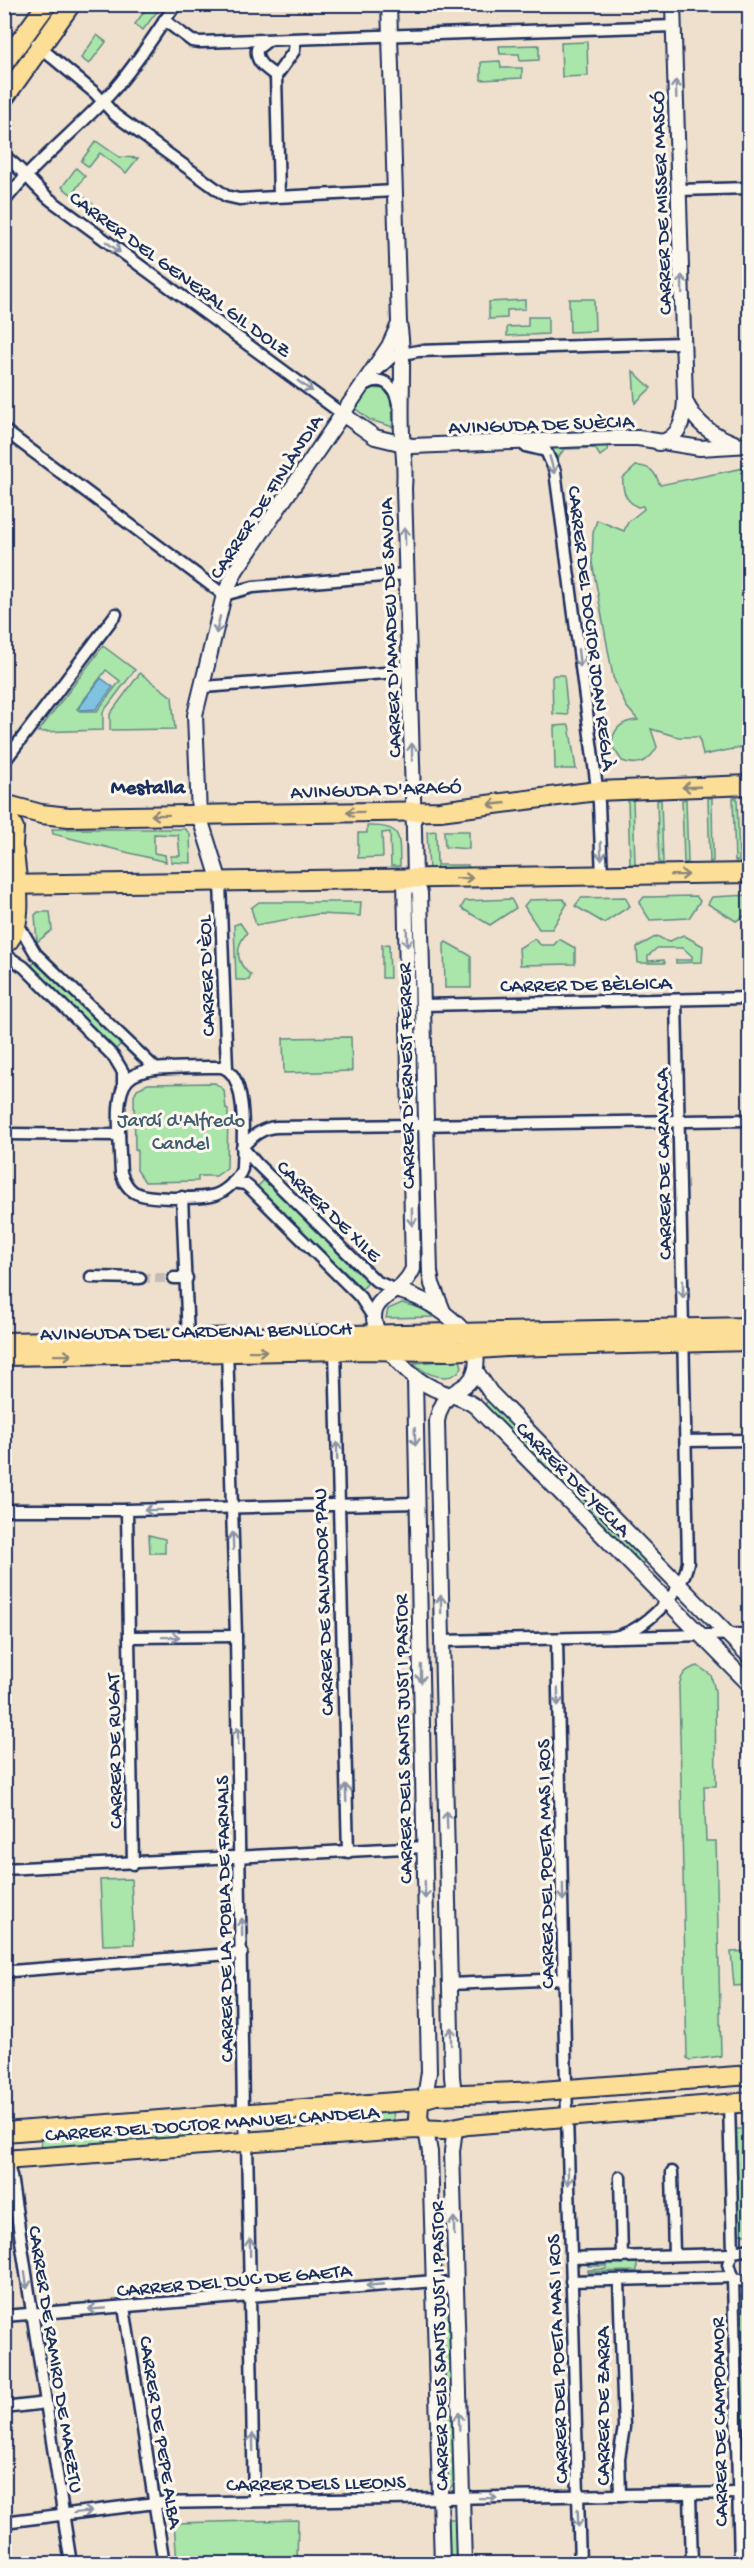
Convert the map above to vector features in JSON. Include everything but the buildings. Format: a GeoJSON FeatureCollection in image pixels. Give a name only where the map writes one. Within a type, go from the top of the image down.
{"type":"FeatureCollection","features":[{"type":"Feature","properties":{"kind":"main road"},"geometry":{"type":"LineString","coordinates":[[4,63],[47,4]]}},
{"type":"Feature","properties":{"kind":"main road"},"geometry":{"type":"LineString","coordinates":[[4,98],[71,4]]}},
{"type":"Feature","properties":{"kind":"main road","name":"AVINGUDA D'ARAGÓ"},"geometry":{"type":"LineString","coordinates":[[4,804],[41,814],[69,817],[440,810],[597,791],[750,785]]}},
{"type":"Feature","properties":{"kind":"main road"},"geometry":{"type":"LineString","coordinates":[[4,810],[13,824],[14,851],[8,881],[18,924],[14,937],[4,945]]}},
{"type":"Feature","properties":{"kind":"main road"},"geometry":{"type":"LineString","coordinates":[[8,881],[220,882],[750,873]]}},
{"type":"Feature","properties":{"kind":"main road","name":"AVINGUDA DEL CARDENAL BENLLOCH"},"geometry":{"type":"LineString","coordinates":[[4,1356],[227,1345],[384,1343],[473,1350],[684,1335],[750,1327]]}},
{"type":"Feature","properties":{"kind":"main road","name":"AVINGUDA DEL CARDENAL BENLLOCH"},"geometry":{"type":"LineString","coordinates":[[4,1342],[188,1338],[227,1345],[335,1350],[463,1332],[684,1335],[750,1341]]}},
{"type":"Feature","properties":{"kind":"main road"},"geometry":{"type":"LineString","coordinates":[[741,2075],[456,2095],[423,2099],[418,2113],[425,2130],[750,2102]]}},
{"type":"Feature","properties":{"kind":"main road"},"geometry":{"type":"LineString","coordinates":[[729,2103],[726,2084],[741,2075]]}},
{"type":"Feature","properties":{"kind":"main road"},"geometry":{"type":"LineString","coordinates":[[456,2095],[462,2112],[457,2128]]}},
{"type":"Feature","properties":{"kind":"main road","name":"CARRER DEL DOCTOR MANUEL CANDELA"},"geometry":{"type":"LineString","coordinates":[[4,2132],[423,2099]]}},
{"type":"Feature","properties":{"kind":"main road","name":"CARRER DEL DOCTOR MANUEL CANDELA"},"geometry":{"type":"LineString","coordinates":[[5,2157],[425,2130]]}},
{"type":"Feature","properties":{"kind":"street"},"geometry":{"type":"LineString","coordinates":[[4,202],[26,175],[102,102],[176,4]]}},
{"type":"Feature","properties":{"kind":"street"},"geometry":{"type":"LineString","coordinates":[[389,4],[399,322]]}},
{"type":"Feature","properties":{"kind":"street","name":"CARRER DE MISSER MASCÓ"},"geometry":{"type":"LineString","coordinates":[[659,442],[675,436],[683,420],[685,400],[674,4]]}},
{"type":"Feature","properties":{"kind":"street"},"geometry":{"type":"LineString","coordinates":[[164,20],[196,42],[267,42],[674,26]]}},
{"type":"Feature","properties":{"kind":"street"},"geometry":{"type":"LineString","coordinates":[[24,36],[40,47],[115,115],[218,192],[239,199],[395,191]]}},
{"type":"Feature","properties":{"kind":"street"},"geometry":{"type":"LineString","coordinates":[[279,196],[276,76],[294,51],[295,41]]}},
{"type":"Feature","properties":{"kind":"street"},"geometry":{"type":"LineString","coordinates":[[267,42],[257,50],[256,55],[259,62],[276,76]]}},
{"type":"Feature","properties":{"kind":"street","name":"CARRER DEL GENERAL GIL DOLZ"},"geometry":{"type":"LineString","coordinates":[[4,156],[26,175],[34,187],[52,201],[341,413]]}},
{"type":"Feature","properties":{"kind":"street"},"geometry":{"type":"LineString","coordinates":[[679,190],[750,188]]}},
{"type":"Feature","properties":{"kind":"street","name":"CARRER DE FINLÀNDIA"},"geometry":{"type":"LineString","coordinates":[[220,882],[199,814],[195,715],[204,687],[224,595],[236,570],[341,413],[389,346],[399,322]]}},
{"type":"Feature","properties":{"kind":"street","name":"CARRER D'AMADEU DE SAVOIA"},"geometry":{"type":"LineString","coordinates":[[399,322],[404,352],[403,440],[413,810],[410,879]]}},
{"type":"Feature","properties":{"kind":"street"},"geometry":{"type":"LineString","coordinates":[[353,398],[387,360],[404,352],[683,343]]}},
{"type":"Feature","properties":{"kind":"street"},"geometry":{"type":"LineString","coordinates":[[365,385],[379,380],[395,389],[403,440]]}},
{"type":"Feature","properties":{"kind":"street"},"geometry":{"type":"LineString","coordinates":[[685,400],[691,412],[705,429],[744,445]]}},
{"type":"Feature","properties":{"kind":"street","name":"AVINGUDA DE SUÈCIA"},"geometry":{"type":"LineString","coordinates":[[341,413],[375,437],[403,440],[422,447],[615,438],[700,448],[744,445]]}},
{"type":"Feature","properties":{"kind":"street"},"geometry":{"type":"LineString","coordinates":[[4,430],[224,595],[253,587],[406,574]]}},
{"type":"Feature","properties":{"kind":"street","name":"CARRER DEL DOCTOR JOAN REGLÀ"},"geometry":{"type":"LineString","coordinates":[[483,444],[539,448],[550,456],[555,471],[597,791],[602,877]]}},
{"type":"Feature","properties":{"kind":"street"},"geometry":{"type":"LineString","coordinates":[[4,762],[116,614]]}},
{"type":"Feature","properties":{"kind":"street"},"geometry":{"type":"LineString","coordinates":[[204,687],[410,671]]}},
{"type":"Feature","properties":{"kind":"street","name":"CARRER D'ERNEST FERRER"},"geometry":{"type":"LineString","coordinates":[[410,879],[420,893],[430,1272],[432,1284],[443,1311]]}},
{"type":"Feature","properties":{"kind":"street","name":"CARRER D'ERNEST FERRER"},"geometry":{"type":"LineString","coordinates":[[410,879],[410,1124],[413,1269]]}},
{"type":"Feature","properties":{"kind":"street","name":"CARRER D'ÈOL"},"geometry":{"type":"LineString","coordinates":[[220,882],[227,1069]]}},
{"type":"Feature","properties":{"kind":"street"},"geometry":{"type":"LineString","coordinates":[[18,924],[36,954],[155,1068]]}},
{"type":"Feature","properties":{"kind":"street"},"geometry":{"type":"LineString","coordinates":[[4,954],[24,967],[114,1057],[123,1072],[119,1100],[119,1136],[121,1173],[128,1188],[140,1195],[183,1197],[218,1194],[234,1182],[242,1169],[242,1095],[236,1080],[227,1069],[155,1068],[132,1075],[123,1084]]}},
{"type":"Feature","properties":{"kind":"street","name":"CARRER DE BÈLGICA"},"geometry":{"type":"LineString","coordinates":[[423,1005],[750,998]]}},
{"type":"Feature","properties":{"kind":"street","name":"CARRER DE CARAVACA"},"geometry":{"type":"LineString","coordinates":[[676,1000],[684,1335]]}},
{"type":"Feature","properties":{"kind":"street"},"geometry":{"type":"LineString","coordinates":[[242,1147],[251,1138],[270,1127],[750,1120]]}},
{"type":"Feature","properties":{"kind":"street"},"geometry":{"type":"LineString","coordinates":[[4,1134],[119,1136]]}},
{"type":"Feature","properties":{"kind":"street","name":"CARRER DE XILE"},"geometry":{"type":"LineString","coordinates":[[242,1147],[376,1281],[398,1291]]}},
{"type":"Feature","properties":{"kind":"street","name":"CARRER DE XILE"},"geometry":{"type":"LineString","coordinates":[[234,1182],[250,1188],[360,1297],[374,1317]]}},
{"type":"Feature","properties":{"kind":"street"},"geometry":{"type":"LineString","coordinates":[[183,1197],[188,1338]]}},
{"type":"Feature","properties":{"kind":"street"},"geometry":{"type":"LineString","coordinates":[[413,1269],[414,1282],[421,1286],[428,1283],[430,1272]]}},
{"type":"Feature","properties":{"kind":"street"},"geometry":{"type":"LineString","coordinates":[[413,1269],[398,1291],[425,1300],[443,1311],[463,1332],[473,1350],[476,1371],[469,1382],[449,1394],[442,1402],[437,1421],[452,2077],[456,2095]]}},
{"type":"Feature","properties":{"kind":"street"},"geometry":{"type":"LineString","coordinates":[[91,1277],[140,1278]]}},
{"type":"Feature","properties":{"kind":"street"},"geometry":{"type":"LineString","coordinates":[[174,1278],[187,1278]]}},
{"type":"Feature","properties":{"kind":"street","name":"AVINGUDA DEL CARDENAL BENLLOCH"},"geometry":{"type":"LineString","coordinates":[[398,1291],[381,1302],[374,1317],[384,1343],[415,1378],[449,1394]]}},
{"type":"Feature","properties":{"kind":"street"},"geometry":{"type":"LineString","coordinates":[[614,1637],[641,1628],[653,1618],[686,1571],[688,1562],[684,1335]]}},
{"type":"Feature","properties":{"kind":"street","name":"CARRER DE LA POBLA DE FARNALS"},"geometry":{"type":"LineString","coordinates":[[227,1345],[236,1636],[243,2113],[247,2142],[254,2501]]}},
{"type":"Feature","properties":{"kind":"street","name":"CARRER DE SALVADOR PAU"},"geometry":{"type":"LineString","coordinates":[[335,1350],[337,1505],[348,1852]]}},
{"type":"Feature","properties":{"kind":"street","name":"CARRER DE YECLA"},"geometry":{"type":"LineString","coordinates":[[476,1371],[490,1392],[750,1657]]}},
{"type":"Feature","properties":{"kind":"street","name":"CARRER DELS SANTS JUST I PASTOR"},"geometry":{"type":"LineString","coordinates":[[415,1378],[429,2072],[423,2099]]}},
{"type":"Feature","properties":{"kind":"street","name":"CARRER DE YECLA"},"geometry":{"type":"LineString","coordinates":[[449,1394],[461,1396],[475,1406],[750,1685]]}},
{"type":"Feature","properties":{"kind":"street"},"geometry":{"type":"LineString","coordinates":[[686,1441],[750,1440]]}},
{"type":"Feature","properties":{"kind":"street"},"geometry":{"type":"LineString","coordinates":[[4,1510],[232,1509],[417,1503]]}},
{"type":"Feature","properties":{"kind":"street","name":"CARRER DE RUGAT"},"geometry":{"type":"LineString","coordinates":[[127,1510],[133,1864]]}},
{"type":"Feature","properties":{"kind":"street"},"geometry":{"type":"LineString","coordinates":[[420,1641],[750,1634]]}},
{"type":"Feature","properties":{"kind":"street"},"geometry":{"type":"LineString","coordinates":[[129,1637],[236,1636]]}},
{"type":"Feature","properties":{"kind":"street","name":"CARRER DEL POETA MAS I ROS"},"geometry":{"type":"LineString","coordinates":[[557,1639],[579,2564]]}},
{"type":"Feature","properties":{"kind":"street"},"geometry":{"type":"LineString","coordinates":[[4,1869],[424,1848]]}},
{"type":"Feature","properties":{"kind":"street"},"geometry":{"type":"LineString","coordinates":[[4,1973],[242,1953]]}},
{"type":"Feature","properties":{"kind":"street"},"geometry":{"type":"LineString","coordinates":[[451,1984],[564,1979]]}},
{"type":"Feature","properties":{"kind":"street"},"geometry":{"type":"LineString","coordinates":[[729,2103],[732,2253]]}},
{"type":"Feature","properties":{"kind":"street","name":"CARRER DELS SANTS JUST I PASTOR"},"geometry":{"type":"LineString","coordinates":[[457,2128],[452,2139],[464,2564]]}},
{"type":"Feature","properties":{"kind":"street","name":"CARRER DELS SANTS JUST I PASTOR"},"geometry":{"type":"LineString","coordinates":[[425,2130],[430,2140],[442,2564]]}},
{"type":"Feature","properties":{"kind":"street","name":"CARRER DE RAMIRO DE MAEZTU"},"geometry":{"type":"LineString","coordinates":[[5,2157],[71,2564]]}},
{"type":"Feature","properties":{"kind":"street"},"geometry":{"type":"LineString","coordinates":[[672,2172],[674,2255]]}},
{"type":"Feature","properties":{"kind":"street"},"geometry":{"type":"LineString","coordinates":[[620,2177],[622,2257]]}},
{"type":"Feature","properties":{"kind":"street"},"geometry":{"type":"LineString","coordinates":[[571,2258],[732,2253],[750,2249]]}},
{"type":"Feature","properties":{"kind":"street","name":"CARRER DE CAMPOAMOR"},"geometry":{"type":"LineString","coordinates":[[732,2253],[728,2264],[732,2278],[740,2564]]}},
{"type":"Feature","properties":{"kind":"street"},"geometry":{"type":"LineString","coordinates":[[571,2282],[732,2278],[750,2282]]}},
{"type":"Feature","properties":{"kind":"street","name":"CARRER DE ZARRA"},"geometry":{"type":"LineString","coordinates":[[619,2280],[624,2427],[619,2458],[620,2495]]}},
{"type":"Feature","properties":{"kind":"street"},"geometry":{"type":"LineString","coordinates":[[434,2281],[448,2284],[456,2300]]}},
{"type":"Feature","properties":{"kind":"street","name":"CARRER DEL DUC DE GAETA"},"geometry":{"type":"LineString","coordinates":[[4,2316],[434,2281]]}},
{"type":"Feature","properties":{"kind":"street","name":"CARRER DE PEPE ALBA"},"geometry":{"type":"LineString","coordinates":[[124,2307],[164,2564]]}},
{"type":"Feature","properties":{"kind":"street"},"geometry":{"type":"LineString","coordinates":[[4,2408],[46,2403]]}},
{"type":"Feature","properties":{"kind":"street","name":"CARRER DELS LLEONS"},"geometry":{"type":"LineString","coordinates":[[4,2522],[155,2503],[737,2493]]}},
{"type":"Feature","properties":{"kind":"street"},"geometry":{"type":"LineString","coordinates":[[690,2494],[692,2564]]}},
{"type":"Feature","properties":{"kind":"green space"},"geometry":{"type":"Polygon","coordinates":[[[149,5],[162,5],[143,30],[135,24],[149,5]]]}},
{"type":"Feature","properties":{"kind":"green space"},"geometry":{"type":"Polygon","coordinates":[[[97,35],[106,42],[89,64],[81,58],[97,35]]]}},
{"type":"Feature","properties":{"kind":"green space"},"geometry":{"type":"Polygon","coordinates":[[[587,42],[588,76],[562,77],[561,43],[587,42]]]}},
{"type":"Feature","properties":{"kind":"green space"},"geometry":{"type":"Polygon","coordinates":[[[539,45],[539,60],[520,61],[519,54],[500,54],[499,46],[539,45]]]}},
{"type":"Feature","properties":{"kind":"green space"},"geometry":{"type":"Polygon","coordinates":[[[500,61],[501,68],[522,68],[522,78],[481,80],[481,62],[500,61]]]}},
{"type":"Feature","properties":{"kind":"green space"},"geometry":{"type":"Polygon","coordinates":[[[96,141],[119,157],[138,158],[126,173],[100,153],[89,167],[81,161],[96,141]]]}},
{"type":"Feature","properties":{"kind":"green space"},"geometry":{"type":"Polygon","coordinates":[[[76,168],[85,176],[75,190],[93,204],[89,208],[62,187],[76,168]]]}},
{"type":"Feature","properties":{"kind":"green space"},"geometry":{"type":"Polygon","coordinates":[[[569,299],[594,299],[595,331],[570,332],[569,299]]]}},
{"type":"Feature","properties":{"kind":"green space"},"geometry":{"type":"Polygon","coordinates":[[[525,300],[525,309],[507,310],[507,318],[489,319],[489,302],[525,300]]]}},
{"type":"Feature","properties":{"kind":"green space"},"geometry":{"type":"Polygon","coordinates":[[[528,317],[548,317],[548,334],[507,336],[507,327],[528,326],[528,317]]]}},
{"type":"Feature","properties":{"kind":"green space"},"geometry":{"type":"Polygon","coordinates":[[[633,371],[651,388],[635,403],[633,371]]]}},
{"type":"Feature","properties":{"kind":"green space"},"geometry":{"type":"Polygon","coordinates":[[[373,388],[384,389],[392,396],[393,427],[370,420],[356,409],[364,394],[373,388]]]}},
{"type":"Feature","properties":{"kind":"green space"},"geometry":{"type":"Polygon","coordinates":[[[609,441],[608,450],[600,456],[595,448],[564,449],[558,458],[545,445],[609,441]]]}},
{"type":"Feature","properties":{"kind":"green space"},"geometry":{"type":"Polygon","coordinates":[[[636,466],[652,471],[660,485],[749,467],[749,746],[703,755],[699,737],[678,737],[651,729],[657,747],[647,760],[633,763],[622,761],[612,746],[614,734],[619,727],[627,722],[638,720],[626,706],[613,677],[592,562],[593,533],[597,520],[624,531],[628,522],[644,509],[643,506],[638,507],[630,502],[623,487],[623,478],[636,466]]]}},
{"type":"Feature","properties":{"kind":"green space"},"geometry":{"type":"Polygon","coordinates":[[[103,646],[135,670],[103,712],[103,730],[38,732],[103,646]],[[106,670],[77,709],[97,711],[120,681],[106,670]]]}},
{"type":"Feature","properties":{"kind":"green space"},"geometry":{"type":"Polygon","coordinates":[[[140,673],[172,697],[175,729],[110,730],[110,714],[140,673]]]}},
{"type":"Feature","properties":{"kind":"green space"},"geometry":{"type":"Polygon","coordinates":[[[564,675],[568,715],[553,714],[552,677],[564,675]]]}},
{"type":"Feature","properties":{"kind":"green space"},"geometry":{"type":"Polygon","coordinates":[[[569,725],[576,769],[555,769],[554,726],[569,725]]]}},
{"type":"Feature","properties":{"kind":"green space"},"geometry":{"type":"Polygon","coordinates":[[[708,798],[712,798],[713,861],[710,862],[708,798]]]}},
{"type":"Feature","properties":{"kind":"green space"},"geometry":{"type":"Polygon","coordinates":[[[733,798],[737,798],[739,861],[735,861],[733,798]]]}},
{"type":"Feature","properties":{"kind":"green space"},"geometry":{"type":"Polygon","coordinates":[[[686,799],[688,862],[684,863],[682,800],[686,799]]]}},
{"type":"Feature","properties":{"kind":"green space"},"geometry":{"type":"Polygon","coordinates":[[[628,800],[633,800],[635,864],[630,864],[628,800]]]}},
{"type":"Feature","properties":{"kind":"green space"},"geometry":{"type":"Polygon","coordinates":[[[657,800],[661,800],[663,863],[659,863],[657,800]]]}},
{"type":"Feature","properties":{"kind":"green space"},"geometry":{"type":"Polygon","coordinates":[[[367,826],[387,827],[397,834],[400,866],[391,866],[390,832],[382,833],[383,857],[358,858],[358,833],[367,833],[367,826]]]}},
{"type":"Feature","properties":{"kind":"green space"},"geometry":{"type":"Polygon","coordinates":[[[52,829],[185,829],[190,834],[191,863],[171,862],[171,856],[180,856],[178,835],[154,834],[154,853],[165,855],[166,862],[53,834],[52,829]]]}},
{"type":"Feature","properties":{"kind":"green space"},"geometry":{"type":"Polygon","coordinates":[[[436,831],[437,865],[468,865],[469,871],[429,870],[427,832],[436,831]]]}},
{"type":"Feature","properties":{"kind":"green space"},"geometry":{"type":"Polygon","coordinates":[[[444,831],[469,831],[469,849],[445,847],[444,831]]]}},
{"type":"Feature","properties":{"kind":"green space"},"geometry":{"type":"Polygon","coordinates":[[[749,895],[749,913],[736,921],[708,904],[712,897],[749,895]]]}},
{"type":"Feature","properties":{"kind":"green space"},"geometry":{"type":"Polygon","coordinates":[[[696,896],[700,901],[689,918],[650,920],[639,903],[644,897],[696,896]]]}},
{"type":"Feature","properties":{"kind":"green space"},"geometry":{"type":"Polygon","coordinates":[[[625,897],[630,906],[604,923],[575,906],[581,898],[625,897]]]}},
{"type":"Feature","properties":{"kind":"green space"},"geometry":{"type":"Polygon","coordinates":[[[511,899],[516,908],[490,925],[461,908],[465,901],[511,899]]]}},
{"type":"Feature","properties":{"kind":"green space"},"geometry":{"type":"Polygon","coordinates":[[[563,899],[567,904],[552,929],[539,929],[524,906],[529,900],[563,899]]]}},
{"type":"Feature","properties":{"kind":"green space"},"geometry":{"type":"Polygon","coordinates":[[[259,902],[361,902],[360,916],[318,914],[256,925],[251,908],[259,902]]]}},
{"type":"Feature","properties":{"kind":"green space"},"geometry":{"type":"Polygon","coordinates":[[[38,912],[50,912],[52,930],[37,942],[35,915],[38,912]]]}},
{"type":"Feature","properties":{"kind":"green space"},"geometry":{"type":"Polygon","coordinates":[[[240,923],[247,933],[240,944],[238,955],[242,966],[251,975],[249,980],[236,980],[234,925],[240,923]]]}},
{"type":"Feature","properties":{"kind":"green space"},"geometry":{"type":"Polygon","coordinates":[[[683,935],[703,946],[702,962],[676,963],[676,960],[692,960],[692,956],[683,948],[657,948],[648,956],[648,961],[664,960],[665,963],[638,963],[637,947],[657,936],[668,942],[683,935]]]}},
{"type":"Feature","properties":{"kind":"green space"},"geometry":{"type":"Polygon","coordinates":[[[534,939],[541,945],[554,945],[559,939],[575,948],[575,964],[520,965],[519,948],[534,939]]]}},
{"type":"Feature","properties":{"kind":"green space"},"geometry":{"type":"Polygon","coordinates":[[[446,942],[471,956],[471,988],[445,988],[444,944],[446,942]]]}},
{"type":"Feature","properties":{"kind":"green space"},"geometry":{"type":"Polygon","coordinates":[[[389,944],[390,978],[382,978],[382,945],[389,944]]]}},
{"type":"Feature","properties":{"kind":"green space"},"geometry":{"type":"Polygon","coordinates":[[[36,961],[121,1044],[116,1049],[31,966],[36,961]]]}},
{"type":"Feature","properties":{"kind":"green space"},"geometry":{"type":"Polygon","coordinates":[[[351,1037],[352,1071],[284,1073],[283,1038],[351,1037]]]}},
{"type":"Feature","properties":{"kind":"green space","name":"Jardí d'Alfredo Candel"},"geometry":{"type":"Polygon","coordinates":[[[215,1083],[224,1090],[228,1110],[227,1168],[216,1176],[198,1176],[198,1181],[145,1182],[137,1170],[137,1150],[135,1150],[134,1096],[137,1089],[148,1084],[215,1083]]]}},
{"type":"Feature","properties":{"kind":"green space"},"geometry":{"type":"Polygon","coordinates":[[[415,1149],[420,1149],[423,1266],[417,1265],[415,1149]]]}},
{"type":"Feature","properties":{"kind":"green space"},"geometry":{"type":"Polygon","coordinates":[[[265,1179],[369,1282],[362,1289],[257,1187],[265,1179]]]}},
{"type":"Feature","properties":{"kind":"green space"},"geometry":{"type":"Polygon","coordinates":[[[402,1303],[423,1309],[433,1317],[386,1318],[388,1309],[402,1303]]]}},
{"type":"Feature","properties":{"kind":"green space"},"geometry":{"type":"Polygon","coordinates":[[[460,1360],[462,1367],[458,1372],[445,1377],[431,1374],[414,1363],[460,1360]]]}},
{"type":"Feature","properties":{"kind":"green space"},"geometry":{"type":"Polygon","coordinates":[[[489,1400],[644,1559],[642,1566],[484,1405],[489,1400]]]}},
{"type":"Feature","properties":{"kind":"green space"},"geometry":{"type":"Polygon","coordinates":[[[149,1535],[165,1539],[165,1553],[150,1553],[149,1535]]]}},
{"type":"Feature","properties":{"kind":"green space"},"geometry":{"type":"Polygon","coordinates":[[[698,1666],[711,1675],[715,1691],[716,1786],[704,1786],[706,1841],[716,1841],[721,2056],[690,2060],[687,2058],[679,1687],[685,1673],[698,1666]]]}},
{"type":"Feature","properties":{"kind":"green space"},"geometry":{"type":"Polygon","coordinates":[[[131,1879],[134,1944],[103,1945],[100,1880],[131,1879]]]}},
{"type":"Feature","properties":{"kind":"green space"},"geometry":{"type":"Polygon","coordinates":[[[749,1951],[749,1985],[734,1986],[731,1952],[749,1951]]]}},
{"type":"Feature","properties":{"kind":"green space"},"geometry":{"type":"Polygon","coordinates":[[[393,2110],[394,2122],[275,2133],[274,2119],[393,2110]]]}},
{"type":"Feature","properties":{"kind":"green space"},"geometry":{"type":"Polygon","coordinates":[[[217,2126],[217,2138],[42,2152],[41,2138],[217,2126]]]}},
{"type":"Feature","properties":{"kind":"green space"},"geometry":{"type":"Polygon","coordinates":[[[736,2129],[749,2129],[749,2234],[739,2234],[736,2129]]]}},
{"type":"Feature","properties":{"kind":"green space"},"geometry":{"type":"Polygon","coordinates":[[[637,2263],[637,2271],[588,2272],[588,2270],[606,2269],[607,2266],[588,2266],[587,2264],[637,2263]]]}},
{"type":"Feature","properties":{"kind":"green space"},"geometry":{"type":"Polygon","coordinates":[[[740,2296],[749,2296],[749,2365],[742,2365],[740,2296]]]}},
{"type":"Feature","properties":{"kind":"green space"},"geometry":{"type":"Polygon","coordinates":[[[450,2303],[454,2484],[449,2489],[445,2488],[438,2304],[450,2303]]]}},
{"type":"Feature","properties":{"kind":"green space"},"geometry":{"type":"Polygon","coordinates":[[[749,2372],[750,2471],[745,2471],[742,2373],[749,2372]]]}},
{"type":"Feature","properties":{"kind":"green space"},"geometry":{"type":"Polygon","coordinates":[[[745,2480],[749,2480],[749,2563],[748,2563],[745,2480]]]}},
{"type":"Feature","properties":{"kind":"green space"},"geometry":{"type":"Polygon","coordinates":[[[445,2519],[457,2519],[459,2563],[447,2563],[445,2519]]]}},
{"type":"Feature","properties":{"kind":"green space"},"geometry":{"type":"Polygon","coordinates":[[[298,2520],[297,2563],[177,2563],[174,2523],[298,2520]]]}},
{"type":"Feature","properties":{"kind":"water"},"geometry":{"type":"Polygon","coordinates":[[[101,678],[113,687],[96,709],[81,710],[79,708],[101,678]]]}},
{"type":"Feature","properties":{"kind":"tunnel"},"geometry":{"type":"LineString","coordinates":[[140,1278],[174,1278]]}},
{"type":"Feature","properties":{"kind":"district","name":"Mestalla"},"geometry":{"type":"Point","coordinates":[148,786]}}]}
